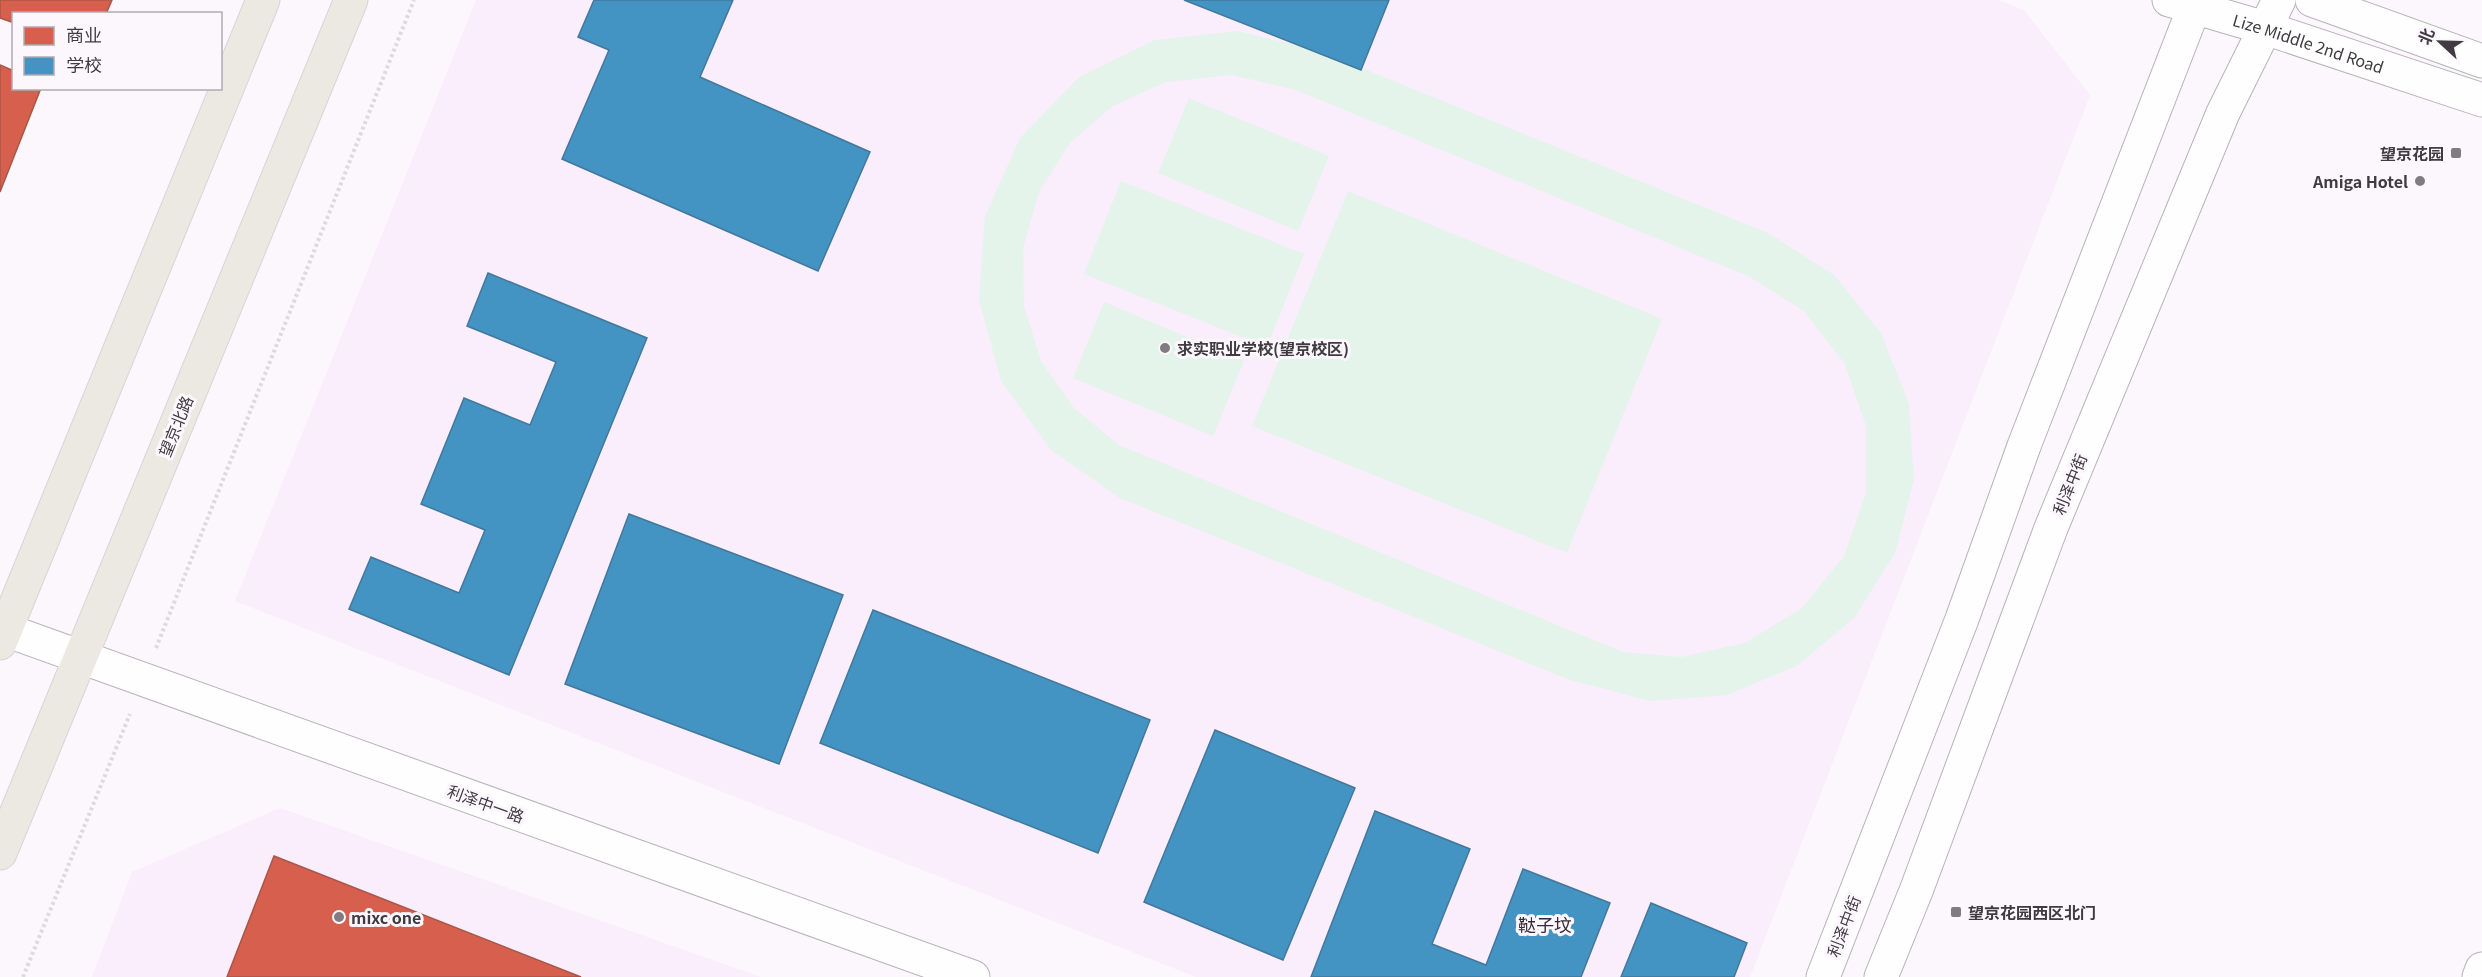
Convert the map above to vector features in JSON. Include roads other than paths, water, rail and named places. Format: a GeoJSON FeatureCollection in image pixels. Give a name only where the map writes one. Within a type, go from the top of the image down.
{"type":"FeatureCollection","features":[{"type":"Feature","properties":{"kind":"main road"},"geometry":{"type":"LineString","coordinates":[[2,634],[263,0]]}},
{"type":"Feature","properties":{"kind":"main road","name":"望京北路"},"geometry":{"type":"LineString","coordinates":[[0,853],[351,0]]}},
{"type":"Feature","properties":{"kind":"street"},"geometry":{"type":"LineString","coordinates":[[2312,0],[2482,61]]}},
{"type":"Feature","properties":{"kind":"street","name":"Lize Middle 2nd Road"},"geometry":{"type":"LineString","coordinates":[[2186,2],[2272,14],[2482,100]]}},
{"type":"Feature","properties":{"kind":"street","name":"利泽中街"},"geometry":{"type":"LineString","coordinates":[[1823,977],[1962,619],[2186,2]]}},
{"type":"Feature","properties":{"kind":"street","name":"利泽中街"},"geometry":{"type":"LineString","coordinates":[[1881,977],[1916,891],[2051,528],[2223,113],[2272,14]]}},
{"type":"Feature","properties":{"kind":"street","name":"利泽中一路"},"geometry":{"type":"LineString","coordinates":[[2,634],[79,657],[973,977]]}},
{"type":"Feature","properties":{"kind":"street"},"geometry":{"type":"LineString","coordinates":[[2479,977],[2482,969]]}},
{"type":"Feature","properties":{"kind":"place","name":"望京花园"},"geometry":{"type":"Point","coordinates":[2456,153]}},
{"type":"Feature","properties":{"kind":"place","name":"Amiga Hotel"},"geometry":{"type":"Point","coordinates":[2420,181]}},
{"type":"Feature","properties":{"kind":"place","name":"求实职业学校(望京校区)"},"geometry":{"type":"Point","coordinates":[1165,348]}},
{"type":"Feature","properties":{"kind":"place","name":"望京花园西区北门"},"geometry":{"type":"Point","coordinates":[1956,912]}},
{"type":"Feature","properties":{"kind":"place","name":"mixc one"},"geometry":{"type":"Point","coordinates":[339,917]}},
{"type":"Feature","properties":{"kind":"district","name":"鞑子坟"},"geometry":{"type":"Point","coordinates":[1545,924]}}]}
